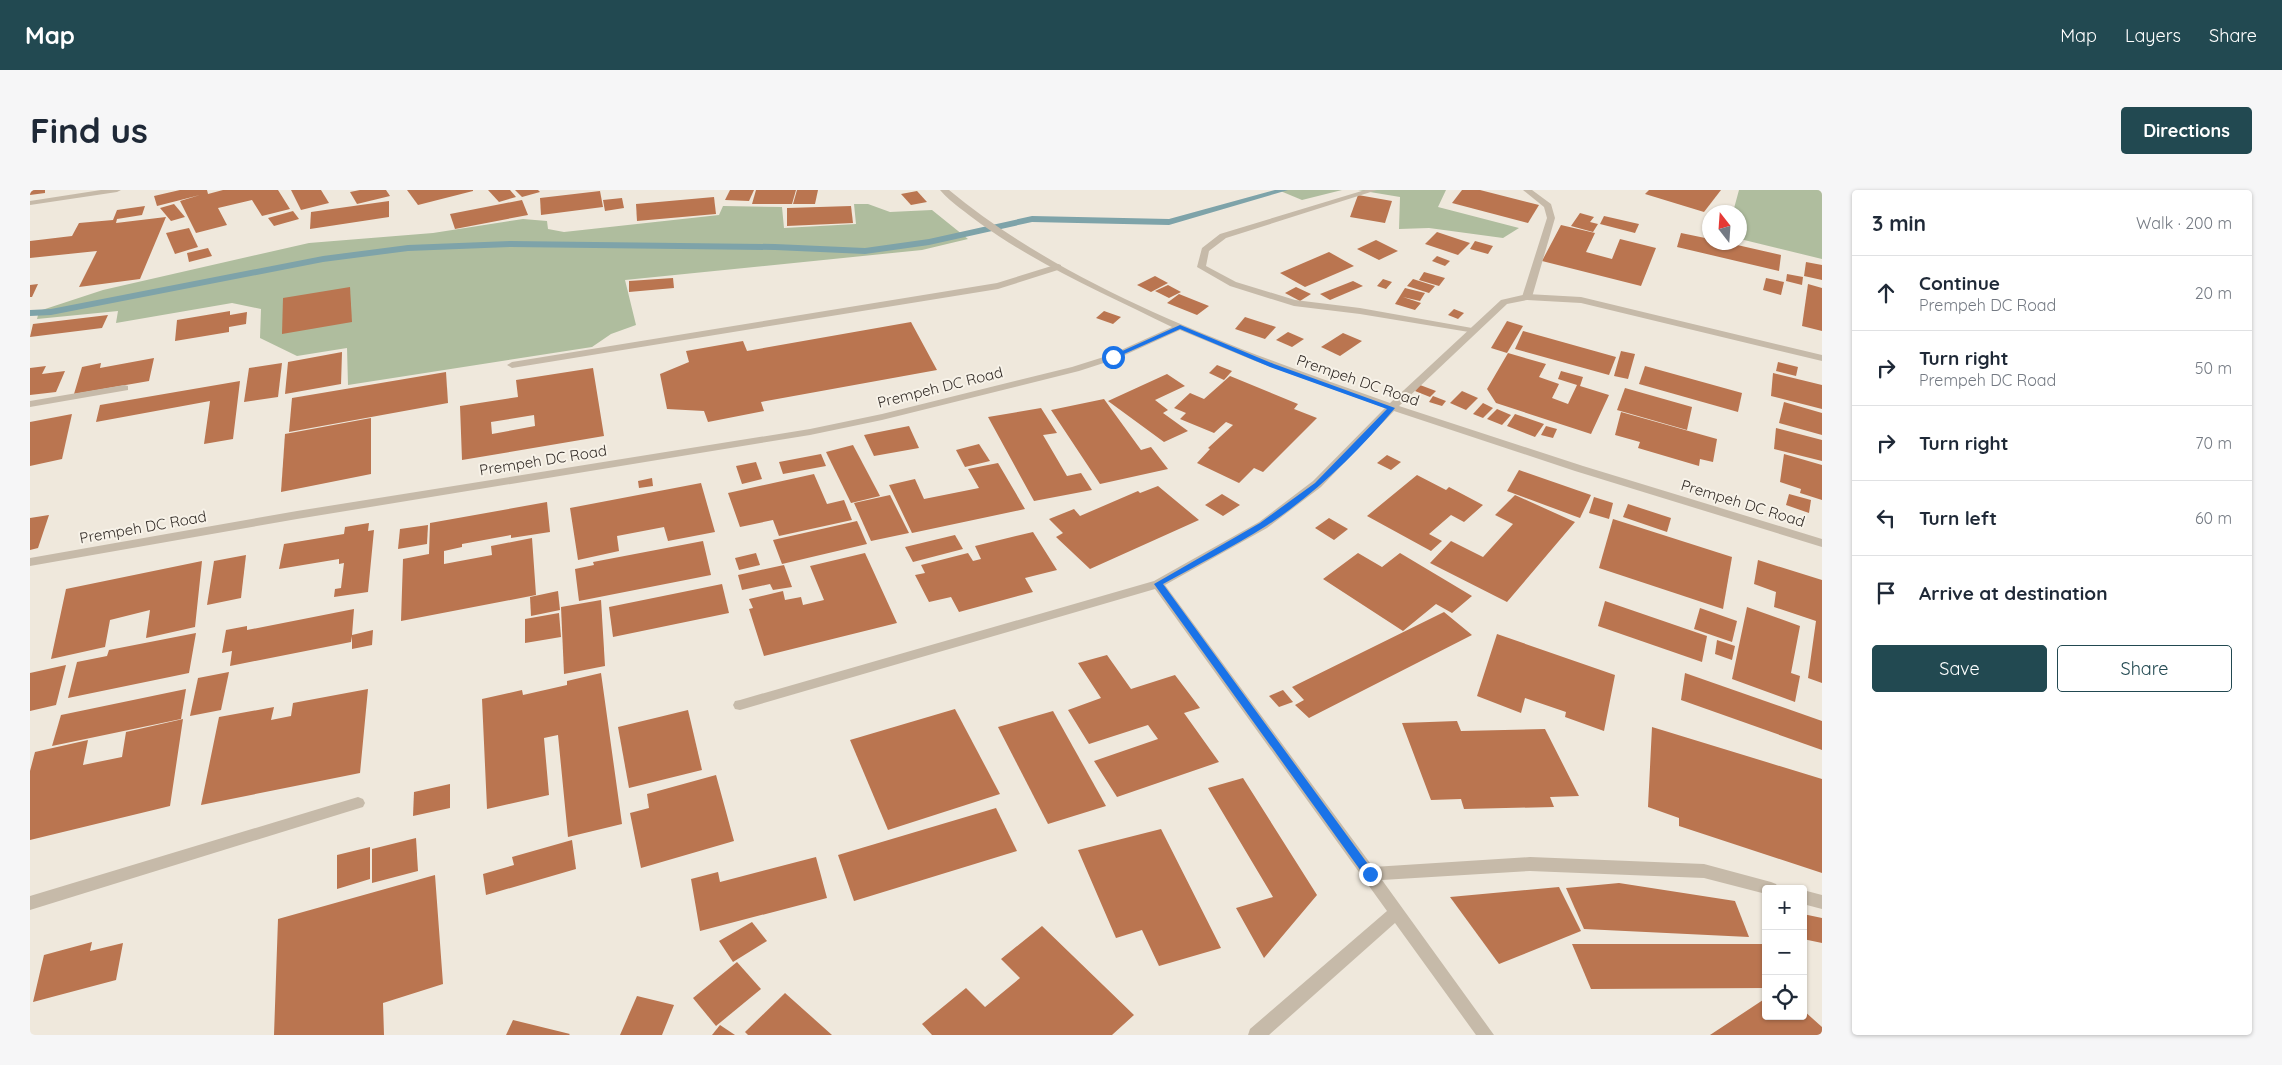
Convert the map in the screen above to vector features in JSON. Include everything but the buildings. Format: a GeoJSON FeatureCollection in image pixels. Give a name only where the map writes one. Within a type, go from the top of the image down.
{"type":"FeatureCollection","features":[{"type":"Feature","properties":{"kind":"street"},"geometry":{"type":"LineString","coordinates":[[30,203],[117,190]]}},
{"type":"Feature","properties":{"kind":"street"},"geometry":{"type":"LineString","coordinates":[[944,190],[968,211],[999,233],[1058,267],[1180,327]]}},
{"type":"Feature","properties":{"kind":"street"},"geometry":{"type":"LineString","coordinates":[[1373,190],[1223,236],[1205,250],[1201,267],[1233,284],[1294,303],[1472,331]]}},
{"type":"Feature","properties":{"kind":"street"},"geometry":{"type":"LineString","coordinates":[[1526,190],[1548,206],[1551,218],[1527,297]]}},
{"type":"Feature","properties":{"kind":"street"},"geometry":{"type":"LineString","coordinates":[[512,365],[988,288],[1058,267]]}},
{"type":"Feature","properties":{"kind":"street"},"geometry":{"type":"LineString","coordinates":[[740,706],[1158,584],[1263,525],[1317,484],[1391,408],[1504,302],[1527,297],[1581,300],[1822,358]]}},
{"type":"Feature","properties":{"kind":"street","name":"Prempeh DC Road"},"geometry":{"type":"LineString","coordinates":[[30,562],[297,515],[810,432],[882,417],[1075,369],[1113,357],[1180,327],[1272,366],[1391,408],[1822,543]]}},
{"type":"Feature","properties":{"kind":"street"},"geometry":{"type":"LineString","coordinates":[[30,404],[124,388]]}},
{"type":"Feature","properties":{"kind":"street"},"geometry":{"type":"LineString","coordinates":[[1158,584],[1486,1035]]}},
{"type":"Feature","properties":{"kind":"street"},"geometry":{"type":"LineString","coordinates":[[30,903],[358,803]]}},
{"type":"Feature","properties":{"kind":"street"},"geometry":{"type":"LineString","coordinates":[[1370,874],[1530,864],[1704,871],[1762,887]]}},
{"type":"Feature","properties":{"kind":"street"},"geometry":{"type":"LineString","coordinates":[[1807,898],[1822,902]]}},
{"type":"Feature","properties":{"kind":"street"},"geometry":{"type":"LineString","coordinates":[[1256,1035],[1397,912]]}},
{"type":"Feature","properties":{"kind":"green space"},"geometry":{"type":"Polygon","coordinates":[[[1278,190],[1342,190],[1302,200],[1278,190]]]}},
{"type":"Feature","properties":{"kind":"green space"},"geometry":{"type":"Polygon","coordinates":[[[1358,190],[1446,190],[1438,207],[1519,228],[1503,238],[1429,228],[1399,229],[1400,197],[1358,190]]]}},
{"type":"Feature","properties":{"kind":"green space"},"geometry":{"type":"Polygon","coordinates":[[[1739,190],[1822,190],[1822,259],[1747,241],[1747,205],[1735,205],[1739,190]]]}},
{"type":"Feature","properties":{"kind":"green space"},"geometry":{"type":"Polygon","coordinates":[[[854,204],[868,204],[890,212],[932,210],[968,239],[922,250],[625,280],[636,325],[611,334],[592,347],[348,385],[347,348],[297,356],[260,338],[261,309],[232,303],[116,323],[118,311],[37,319],[39,311],[103,290],[309,243],[433,233],[523,219],[547,221],[548,229],[564,232],[719,215],[723,206],[782,207],[784,228],[856,224],[854,204]]]}},
{"type":"Feature","properties":{"kind":"waterway"},"geometry":{"type":"LineString","coordinates":[[30,313],[51,312],[323,259],[408,248],[510,244],[775,247],[865,251],[929,242],[1032,219],[1169,222],[1284,190]]}},
{"type":"Feature","properties":{"kind":"route"},"geometry":{"type":"LineString","coordinates":[[1113,357],[1180,327],[1272,366],[1391,408],[1317,484],[1289,506],[1263,525],[1158,584],[1370,874]]}}]}
